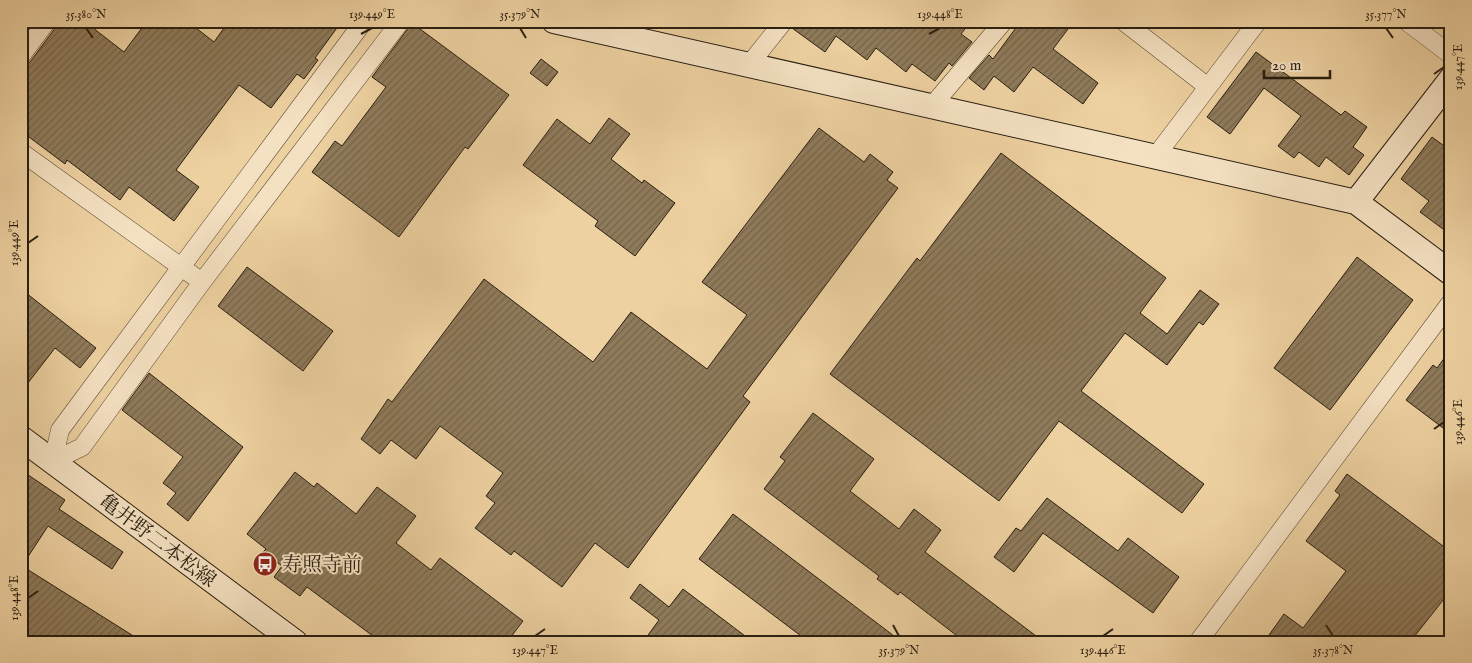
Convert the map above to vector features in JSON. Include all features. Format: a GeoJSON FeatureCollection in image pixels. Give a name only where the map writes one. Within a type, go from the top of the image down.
{"type":"FeatureCollection","features":[{"type":"Feature","properties":{"kind":"street"},"geometry":{"type":"LineString","coordinates":[[21,56],[47,21]]}},
{"type":"Feature","properties":{"kind":"street"},"geometry":{"type":"LineString","coordinates":[[53,462],[60,430],[364,21]]}},
{"type":"Feature","properties":{"kind":"street"},"geometry":{"type":"LineString","coordinates":[[53,462],[82,447],[202,282],[398,21]]}},
{"type":"Feature","properties":{"kind":"street"},"geometry":{"type":"LineString","coordinates":[[554,21],[591,25],[748,66],[1356,202],[1451,273]]}},
{"type":"Feature","properties":{"kind":"street"},"geometry":{"type":"LineString","coordinates":[[748,66],[784,21]]}},
{"type":"Feature","properties":{"kind":"street"},"geometry":{"type":"LineString","coordinates":[[931,107],[1004,21]]}},
{"type":"Feature","properties":{"kind":"street"},"geometry":{"type":"LineString","coordinates":[[1123,21],[1208,87]]}},
{"type":"Feature","properties":{"kind":"street"},"geometry":{"type":"LineString","coordinates":[[1155,157],[1258,21]]}},
{"type":"Feature","properties":{"kind":"street"},"geometry":{"type":"LineString","coordinates":[[1406,21],[1451,55]]}},
{"type":"Feature","properties":{"kind":"street"},"geometry":{"type":"LineString","coordinates":[[1356,202],[1451,79]]}},
{"type":"Feature","properties":{"kind":"street"},"geometry":{"type":"LineString","coordinates":[[21,152],[202,282]]}},
{"type":"Feature","properties":{"kind":"street"},"geometry":{"type":"LineString","coordinates":[[1198,642],[1451,302]]}},
{"type":"Feature","properties":{"kind":"street","name":"亀井野二本松線"},"geometry":{"type":"LineString","coordinates":[[21,438],[295,642]]}},
{"type":"Feature","properties":{"kind":"building"},"geometry":{"type":"Polygon","coordinates":[[[21,21],[34,21],[21,38],[21,21]]]}},
{"type":"Feature","properties":{"kind":"building"},"geometry":{"type":"Polygon","coordinates":[[[57,21],[84,21],[124,52],[147,21],[187,21],[214,42],[229,21],[342,21],[315,58],[318,60],[304,79],[297,74],[271,108],[239,85],[176,170],[199,187],[174,221],[129,187],[120,200],[67,160],[65,164],[21,131],[21,66],[30,62],[56,27],[57,21]]]}},
{"type":"Feature","properties":{"kind":"building"},"geometry":{"type":"Polygon","coordinates":[[[794,21],[971,21],[961,34],[972,42],[952,66],[949,63],[935,81],[912,64],[906,72],[876,48],[867,60],[836,36],[825,52],[792,28],[794,21]]]}},
{"type":"Feature","properties":{"kind":"building"},"geometry":{"type":"Polygon","coordinates":[[[1021,21],[1074,21],[1053,49],[1098,83],[1083,104],[1033,67],[1014,92],[994,76],[984,90],[969,78],[989,55],[993,59],[1021,21]]]}},
{"type":"Feature","properties":{"kind":"building"},"geometry":{"type":"Polygon","coordinates":[[[412,23],[509,95],[468,149],[465,147],[399,237],[312,172],[335,141],[342,146],[386,87],[372,77],[412,23]]]}},
{"type":"Feature","properties":{"kind":"building"},"geometry":{"type":"Polygon","coordinates":[[[1256,52],[1341,115],[1345,111],[1367,127],[1353,147],[1364,155],[1349,175],[1326,157],[1319,167],[1299,152],[1294,158],[1278,146],[1301,116],[1264,88],[1230,134],[1207,117],[1256,52]]]}},
{"type":"Feature","properties":{"kind":"building"},"geometry":{"type":"Polygon","coordinates":[[[541,59],[558,72],[547,86],[530,73],[541,59]]]}},
{"type":"Feature","properties":{"kind":"building"},"geometry":{"type":"Polygon","coordinates":[[[609,118],[630,134],[611,159],[642,183],[644,180],[675,203],[635,256],[595,226],[598,221],[523,165],[557,119],[590,144],[609,118]]]}},
{"type":"Feature","properties":{"kind":"building"},"geometry":{"type":"Polygon","coordinates":[[[819,128],[864,162],[870,154],[893,172],[887,180],[898,188],[743,396],[750,402],[628,568],[595,543],[562,587],[514,551],[511,555],[475,528],[495,503],[486,496],[503,473],[440,426],[416,459],[391,440],[380,454],[361,439],[388,399],[392,402],[484,279],[593,362],[631,312],[707,369],[747,315],[702,282],[819,128]]]}},
{"type":"Feature","properties":{"kind":"building"},"geometry":{"type":"Polygon","coordinates":[[[1432,137],[1451,151],[1451,235],[1420,212],[1429,201],[1401,179],[1432,137]]]}},
{"type":"Feature","properties":{"kind":"building"},"geometry":{"type":"Polygon","coordinates":[[[1001,153],[1166,278],[1140,313],[1167,334],[1200,290],[1219,304],[1203,325],[1199,322],[1167,365],[1125,333],[1081,391],[1204,484],[1182,513],[1059,421],[999,501],[830,374],[917,258],[920,261],[1001,153]]]}},
{"type":"Feature","properties":{"kind":"building"},"geometry":{"type":"Polygon","coordinates":[[[1357,257],[1413,300],[1330,410],[1274,368],[1357,257]]]}},
{"type":"Feature","properties":{"kind":"building"},"geometry":{"type":"Polygon","coordinates":[[[247,267],[333,331],[303,371],[218,306],[247,267]]]}},
{"type":"Feature","properties":{"kind":"building"},"geometry":{"type":"Polygon","coordinates":[[[21,289],[96,348],[80,368],[55,348],[21,392],[21,289]]]}},
{"type":"Feature","properties":{"kind":"building"},"geometry":{"type":"Polygon","coordinates":[[[1451,349],[1451,434],[1406,400],[1433,365],[1437,368],[1451,349]]]}},
{"type":"Feature","properties":{"kind":"building"},"geometry":{"type":"Polygon","coordinates":[[[149,373],[243,447],[188,521],[167,504],[176,493],[163,483],[183,457],[122,410],[149,373]]]}},
{"type":"Feature","properties":{"kind":"building"},"geometry":{"type":"Polygon","coordinates":[[[813,413],[874,459],[850,491],[899,529],[914,509],[941,530],[925,552],[1044,642],[965,642],[900,592],[898,595],[877,579],[879,576],[764,489],[785,461],[780,457],[813,413]]]}},
{"type":"Feature","properties":{"kind":"building"},"geometry":{"type":"Polygon","coordinates":[[[21,470],[65,500],[59,509],[123,552],[112,569],[48,526],[22,566],[143,642],[21,642],[21,470]]]}},
{"type":"Feature","properties":{"kind":"building"},"geometry":{"type":"Polygon","coordinates":[[[295,472],[314,487],[317,483],[356,514],[377,487],[416,516],[396,543],[431,570],[440,558],[523,621],[507,642],[381,642],[307,587],[300,596],[274,577],[282,566],[263,552],[266,549],[247,534],[295,472]]]}},
{"type":"Feature","properties":{"kind":"building"},"geometry":{"type":"Polygon","coordinates":[[[1347,474],[1451,552],[1451,590],[1410,642],[1264,642],[1284,614],[1303,628],[1346,571],[1306,541],[1340,495],[1335,491],[1347,474]]]}},
{"type":"Feature","properties":{"kind":"building"},"geometry":{"type":"Polygon","coordinates":[[[1047,498],[1118,551],[1128,538],[1179,577],[1153,613],[1043,533],[1014,572],[994,557],[1016,528],[1021,531],[1047,498]]]}},
{"type":"Feature","properties":{"kind":"building"},"geometry":{"type":"Polygon","coordinates":[[[733,514],[902,642],[809,642],[699,559],[733,514]]]}},
{"type":"Feature","properties":{"kind":"building"},"geometry":{"type":"Polygon","coordinates":[[[640,584],[669,607],[683,589],[753,642],[643,642],[659,620],[630,598],[640,584]]]}},
{"type":"Feature","properties":{"kind":"place","name":"寿照寺前"},"geometry":{"type":"Point","coordinates":[265,564]}}]}
